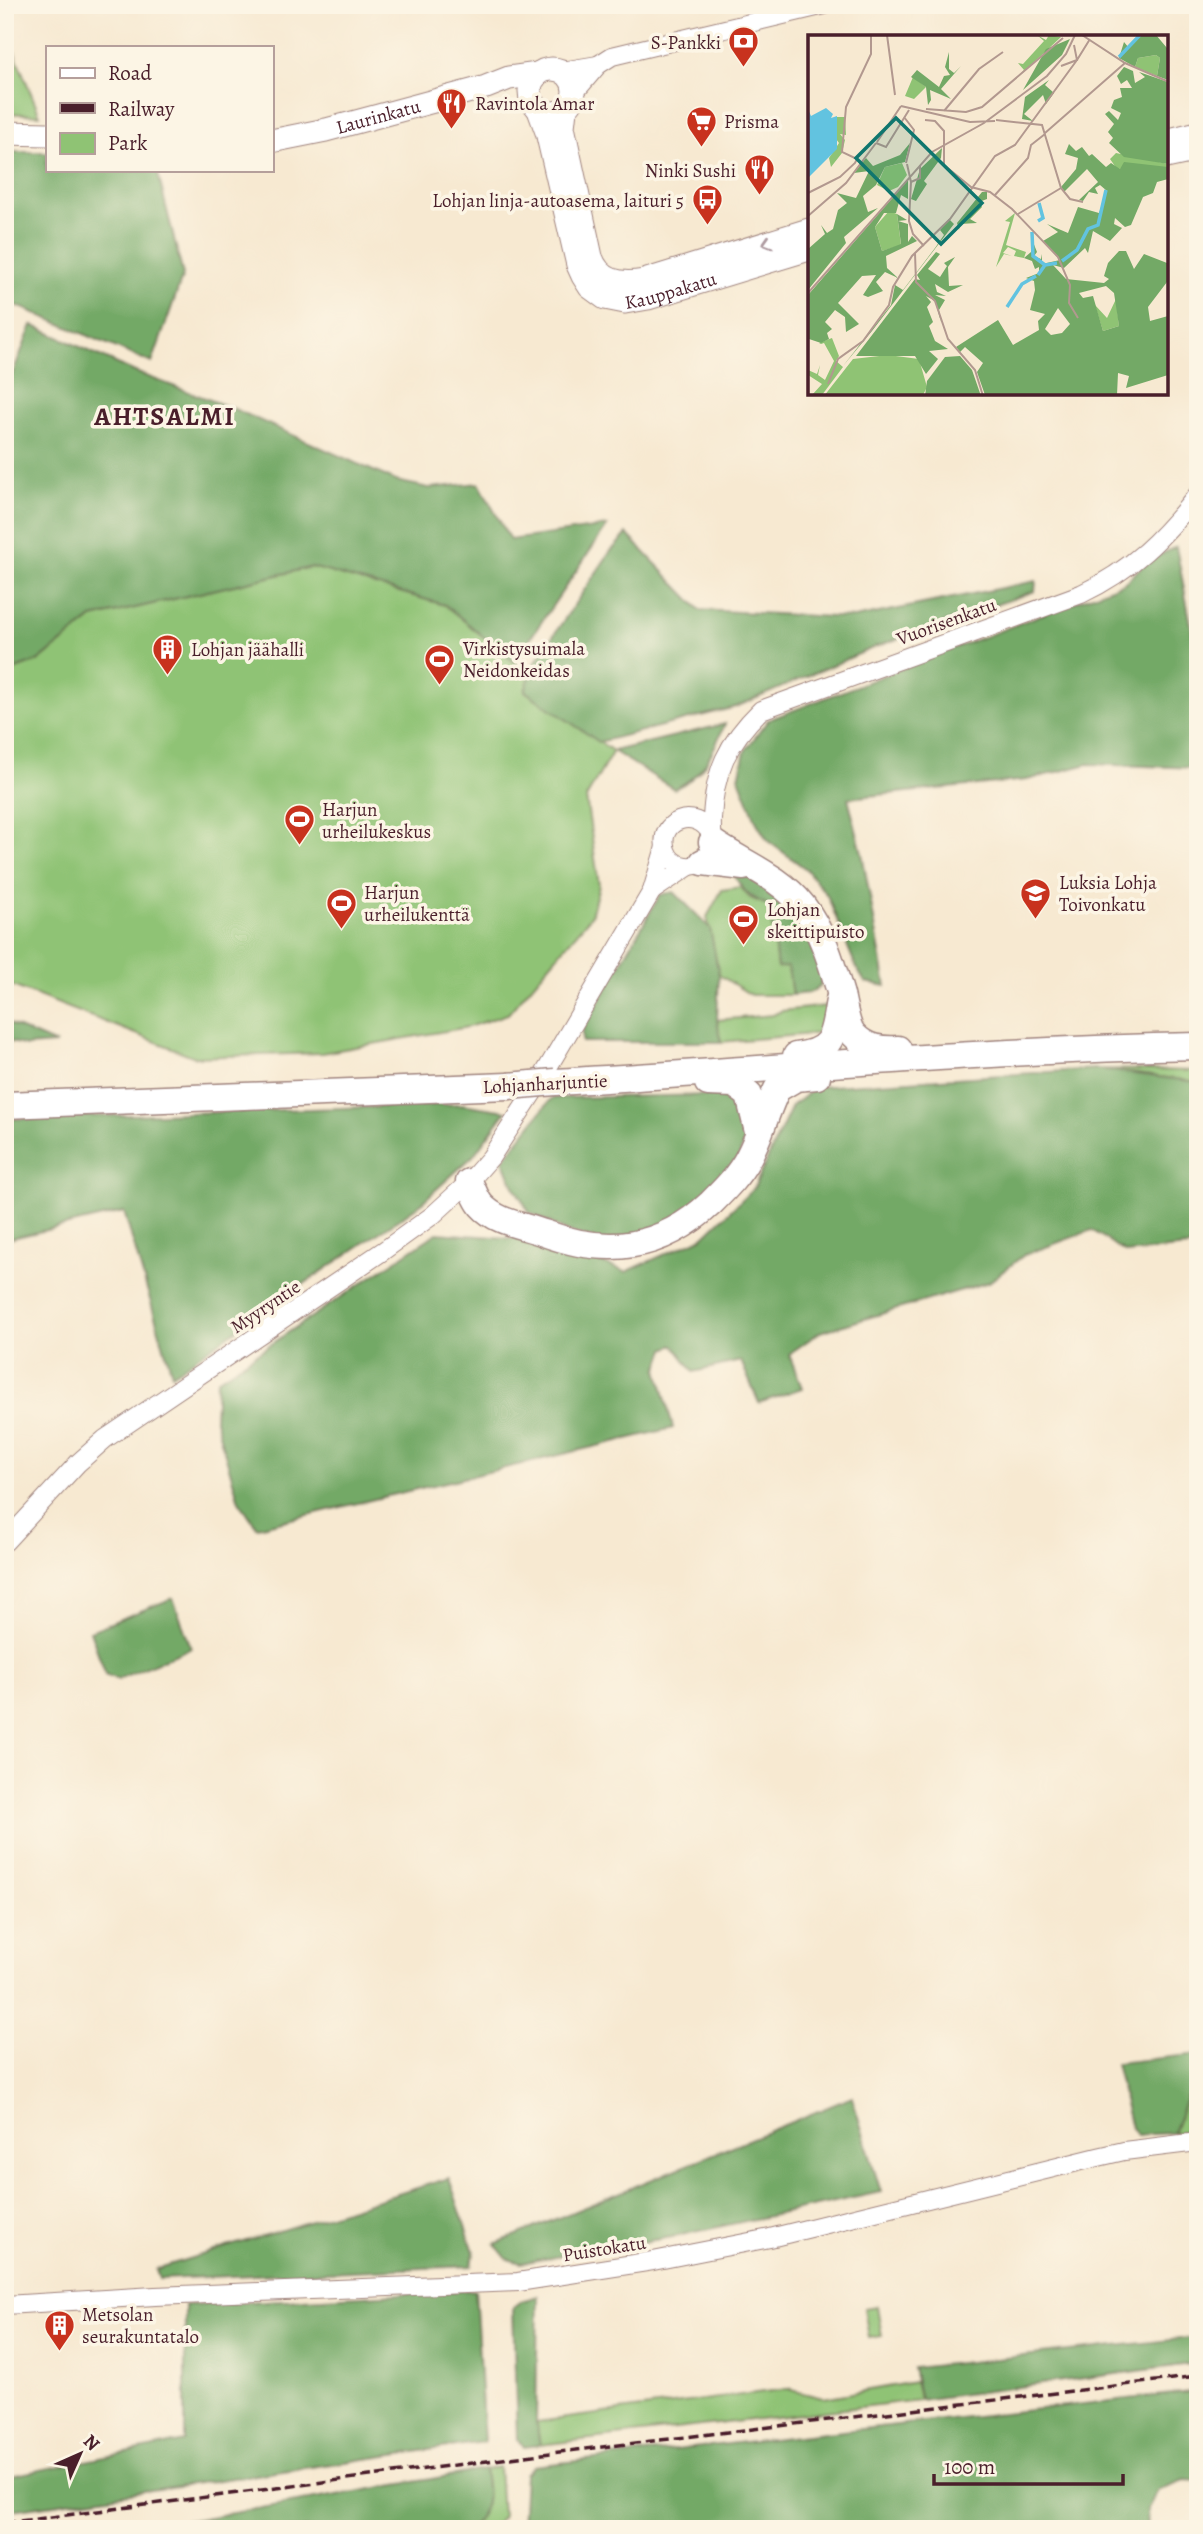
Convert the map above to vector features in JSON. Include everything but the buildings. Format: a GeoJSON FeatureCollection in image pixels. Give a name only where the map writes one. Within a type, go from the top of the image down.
{"type":"FeatureCollection","features":[{"type":"Feature","properties":{"kind":"highway"},"geometry":{"type":"LineString","coordinates":[[704,851],[739,857],[750,867],[780,882],[805,909],[826,947],[851,1034],[866,1045],[882,1050],[942,1046],[964,1056]]}},
{"type":"Feature","properties":{"kind":"highway"},"geometry":{"type":"LineString","coordinates":[[756,1069],[780,1058],[815,1054],[828,1044],[833,1035],[840,992]]}},
{"type":"Feature","properties":{"kind":"highway","name":"Lohjanharjuntie"},"geometry":{"type":"LineString","coordinates":[[5,1105],[508,1086],[545,1087],[851,1062],[1198,1046]]}},
{"type":"Feature","properties":{"kind":"highway","name":"Lohjanharjuntie"},"geometry":{"type":"LineString","coordinates":[[1084,1051],[1127,1058],[1198,1060]]}},
{"type":"Feature","properties":{"kind":"highway"},"geometry":{"type":"LineString","coordinates":[[469,1182],[492,1193],[529,1228],[558,1238],[610,1247],[659,1238],[698,1215],[740,1172],[750,1156],[777,1089],[796,1078],[823,1075],[851,1062]]}},
{"type":"Feature","properties":{"kind":"highway"},"geometry":{"type":"LineString","coordinates":[[679,1075],[710,1084],[734,1084],[749,1095],[758,1132]]}},
{"type":"Feature","properties":{"kind":"main road"},"geometry":{"type":"LineString","coordinates":[[550,69],[562,71],[571,80],[570,101],[552,114],[535,104],[531,84],[538,74],[550,69]]}},
{"type":"Feature","properties":{"kind":"main road","name":"Laurinkatu"},"geometry":{"type":"LineString","coordinates":[[273,141],[326,130],[486,87],[509,78],[538,74]]}},
{"type":"Feature","properties":{"kind":"main road","name":"Laurinkatu"},"geometry":{"type":"LineString","coordinates":[[486,87],[510,91],[535,104]]}},
{"type":"Feature","properties":{"kind":"main road","name":"Kauppakatu"},"geometry":{"type":"LineString","coordinates":[[570,101],[563,127],[591,257],[594,267],[616,283],[644,281],[808,230]]}},
{"type":"Feature","properties":{"kind":"main road","name":"Kauppakatu"},"geometry":{"type":"LineString","coordinates":[[535,104],[547,132],[578,265],[590,287],[606,298],[625,302],[648,298],[808,249]]}},
{"type":"Feature","properties":{"kind":"main road"},"geometry":{"type":"LineString","coordinates":[[5,133],[46,134]]}},
{"type":"Feature","properties":{"kind":"main road"},"geometry":{"type":"LineString","coordinates":[[1168,140],[1198,133]]}},
{"type":"Feature","properties":{"kind":"main road"},"geometry":{"type":"LineString","coordinates":[[1168,157],[1198,150]]}},
{"type":"Feature","properties":{"kind":"street"},"geometry":{"type":"LineString","coordinates":[[570,101],[598,65],[612,56],[825,5]]}},
{"type":"Feature","properties":{"kind":"street"},"geometry":{"type":"LineString","coordinates":[[562,71],[598,65]]}},
{"type":"Feature","properties":{"kind":"street","name":"Vuorisenkatu"},"geometry":{"type":"LineString","coordinates":[[704,851],[715,784],[733,743],[761,710],[1081,594],[1142,556],[1198,494]]}},
{"type":"Feature","properties":{"kind":"street","name":"Vuorisenkatu"},"geometry":{"type":"LineString","coordinates":[[688,818],[701,804],[707,790],[715,784]]}},
{"type":"Feature","properties":{"kind":"street"},"geometry":{"type":"LineString","coordinates":[[688,818],[702,823],[704,851],[671,859],[664,840],[670,827],[688,818]]}},
{"type":"Feature","properties":{"kind":"street"},"geometry":{"type":"LineString","coordinates":[[545,1087],[652,891],[665,847]]}},
{"type":"Feature","properties":{"kind":"street"},"geometry":{"type":"LineString","coordinates":[[652,891],[704,851]]}},
{"type":"Feature","properties":{"kind":"street","name":"Myyryntie"},"geometry":{"type":"LineString","coordinates":[[5,1542],[78,1463],[105,1439],[433,1215],[469,1182],[491,1157],[545,1087]]}},
{"type":"Feature","properties":{"kind":"street","name":"Puistokatu"},"geometry":{"type":"LineString","coordinates":[[5,2305],[155,2296],[518,2282],[653,2261],[770,2238],[1124,2151],[1198,2143]]}},
{"type":"Feature","properties":{"kind":"green space"},"geometry":{"type":"Polygon","coordinates":[[[10,42],[40,115],[5,113],[5,45],[10,42]]]}},
{"type":"Feature","properties":{"kind":"green space"},"geometry":{"type":"Polygon","coordinates":[[[5,152],[46,152],[46,172],[157,172],[183,275],[152,363],[18,306],[5,303],[5,152]]]}},
{"type":"Feature","properties":{"kind":"green space"},"geometry":{"type":"Polygon","coordinates":[[[32,325],[135,372],[232,408],[396,481],[429,488],[479,483],[510,540],[607,526],[514,662],[445,605],[312,567],[92,618],[40,660],[5,673],[5,383],[9,382],[32,325]]]}},
{"type":"Feature","properties":{"kind":"green space"},"geometry":{"type":"Polygon","coordinates":[[[627,534],[700,610],[854,618],[1036,581],[1035,591],[875,647],[736,707],[599,742],[525,691],[534,664],[611,551],[627,534]]]}},
{"type":"Feature","properties":{"kind":"green space"},"geometry":{"type":"Polygon","coordinates":[[[1176,547],[1198,661],[1198,768],[1088,764],[1027,780],[848,798],[862,853],[886,986],[865,982],[856,967],[827,895],[806,869],[768,841],[757,823],[739,778],[745,751],[768,720],[1124,583],[1149,560],[1176,547]]]}},
{"type":"Feature","properties":{"kind":"green space","name":"Harjun urheilukeskus"},"geometry":{"type":"Polygon","coordinates":[[[312,567],[445,605],[531,674],[525,691],[613,751],[586,798],[599,885],[591,916],[508,1014],[468,1027],[322,1053],[195,1057],[5,983],[5,673],[40,660],[92,618],[312,567]]]}},
{"type":"Feature","properties":{"kind":"green space"},"geometry":{"type":"Polygon","coordinates":[[[725,724],[700,770],[674,789],[613,751],[725,724]]]}},
{"type":"Feature","properties":{"kind":"green space"},"geometry":{"type":"Polygon","coordinates":[[[733,872],[752,874],[806,923],[823,975],[820,987],[809,993],[792,995],[788,967],[777,968],[770,906],[748,893],[733,872]]]}},
{"type":"Feature","properties":{"kind":"green space","name":"Lohjan skeittipuisto"},"geometry":{"type":"Polygon","coordinates":[[[740,887],[750,898],[770,906],[777,967],[788,966],[792,995],[751,995],[719,975],[707,917],[722,890],[740,887]]]}},
{"type":"Feature","properties":{"kind":"green space"},"geometry":{"type":"Polygon","coordinates":[[[674,892],[710,928],[719,975],[717,1020],[721,1042],[582,1042],[582,1031],[660,895],[674,892]]]}},
{"type":"Feature","properties":{"kind":"green space"},"geometry":{"type":"Polygon","coordinates":[[[827,1006],[823,1033],[721,1042],[717,1020],[773,1015],[781,1011],[827,1006]]]}},
{"type":"Feature","properties":{"kind":"green space"},"geometry":{"type":"Polygon","coordinates":[[[5,1022],[56,1044],[26,1046],[5,1040],[5,1022]]]}},
{"type":"Feature","properties":{"kind":"green space"},"geometry":{"type":"Polygon","coordinates":[[[1096,1069],[1198,1071],[1198,1082],[1096,1069]]]}},
{"type":"Feature","properties":{"kind":"green space"},"geometry":{"type":"Polygon","coordinates":[[[1096,1069],[1198,1082],[1198,1246],[1126,1253],[1092,1230],[1024,1255],[989,1282],[820,1332],[789,1354],[802,1388],[759,1403],[741,1361],[694,1372],[674,1345],[665,1349],[658,1369],[673,1428],[257,1527],[239,1501],[215,1420],[217,1380],[437,1233],[538,1240],[626,1272],[703,1237],[754,1188],[792,1106],[816,1087],[1096,1069]]]}},
{"type":"Feature","properties":{"kind":"green space"},"geometry":{"type":"Polygon","coordinates":[[[718,1095],[741,1107],[750,1122],[736,1167],[665,1228],[610,1243],[568,1232],[529,1212],[503,1160],[552,1098],[718,1095]]]}},
{"type":"Feature","properties":{"kind":"green space"},"geometry":{"type":"Polygon","coordinates":[[[462,1104],[506,1111],[473,1156],[418,1206],[172,1374],[124,1212],[8,1239],[9,1263],[5,1264],[5,1119],[462,1104]]]}},
{"type":"Feature","properties":{"kind":"green space"},"geometry":{"type":"Polygon","coordinates":[[[173,1598],[191,1648],[118,1679],[106,1675],[90,1631],[173,1598]]]}},
{"type":"Feature","properties":{"kind":"green space"},"geometry":{"type":"Polygon","coordinates":[[[1198,2054],[1198,2067],[1173,2133],[1136,2135],[1131,2128],[1115,2063],[1198,2054]]]}},
{"type":"Feature","properties":{"kind":"green space"},"geometry":{"type":"Polygon","coordinates":[[[1198,2067],[1198,2130],[1173,2133],[1198,2067]]]}},
{"type":"Feature","properties":{"kind":"green space"},"geometry":{"type":"Polygon","coordinates":[[[852,2097],[881,2192],[672,2237],[521,2263],[507,2259],[495,2244],[852,2097]]]}},
{"type":"Feature","properties":{"kind":"green space"},"geometry":{"type":"Polygon","coordinates":[[[449,2178],[474,2252],[472,2266],[159,2279],[156,2269],[449,2178]]]}},
{"type":"Feature","properties":{"kind":"green space"},"geometry":{"type":"Polygon","coordinates":[[[475,2290],[484,2442],[5,2511],[5,2477],[185,2441],[185,2305],[475,2290]]]}},
{"type":"Feature","properties":{"kind":"green space"},"geometry":{"type":"Polygon","coordinates":[[[538,2296],[536,2422],[540,2445],[524,2447],[517,2439],[513,2307],[521,2301],[538,2296]]]}},
{"type":"Feature","properties":{"kind":"green space"},"geometry":{"type":"Polygon","coordinates":[[[877,2306],[882,2336],[869,2338],[864,2308],[877,2306]]]}},
{"type":"Feature","properties":{"kind":"green space"},"geometry":{"type":"Polygon","coordinates":[[[1198,2337],[1198,2363],[920,2400],[913,2368],[1198,2337]]]}},
{"type":"Feature","properties":{"kind":"green space"},"geometry":{"type":"Polygon","coordinates":[[[915,2382],[920,2400],[540,2445],[536,2422],[787,2389],[823,2398],[915,2382]]]}},
{"type":"Feature","properties":{"kind":"green space"},"geometry":{"type":"Polygon","coordinates":[[[1198,2391],[1198,2481],[1184,2480],[1158,2490],[1147,2510],[1148,2529],[522,2529],[525,2475],[533,2466],[1198,2391]]]}},
{"type":"Feature","properties":{"kind":"green space"},"geometry":{"type":"Polygon","coordinates":[[[499,2467],[502,2516],[493,2529],[468,2529],[484,2509],[486,2502],[484,2470],[499,2467]]]}},
{"type":"Feature","properties":{"kind":"green space"},"geometry":{"type":"Polygon","coordinates":[[[484,2470],[486,2502],[480,2516],[468,2529],[139,2529],[484,2470]]]}},
{"type":"Feature","properties":{"kind":"railway"},"geometry":{"type":"LineString","coordinates":[[5,2523],[526,2456],[1198,2376]]}},
{"type":"Feature","properties":{"kind":"place","name":"S-Pankki"},"geometry":{"type":"Point","coordinates":[744,69]}},
{"type":"Feature","properties":{"kind":"place","name":"Ravintola Amar"},"geometry":{"type":"Point","coordinates":[452,130]}},
{"type":"Feature","properties":{"kind":"place","name":"Prisma"},"geometry":{"type":"Point","coordinates":[701,148]}},
{"type":"Feature","properties":{"kind":"place","name":"Ninki Sushi"},"geometry":{"type":"Point","coordinates":[759,197]}},
{"type":"Feature","properties":{"kind":"place","name":"Lohjan linja-autoasema, laituri 5"},"geometry":{"type":"Point","coordinates":[707,227]}},
{"type":"Feature","properties":{"kind":"place","name":"Lohjan jäähalli"},"geometry":{"type":"Point","coordinates":[168,676]}},
{"type":"Feature","properties":{"kind":"place","name":"Virkistysuimala Neidonkeidas"},"geometry":{"type":"Point","coordinates":[440,686]}},
{"type":"Feature","properties":{"kind":"place","name":"Harjun urheilukeskus"},"geometry":{"type":"Point","coordinates":[299,847]}},
{"type":"Feature","properties":{"kind":"place","name":"Luksia Lohja Toivonkatu"},"geometry":{"type":"Point","coordinates":[1036,920]}},
{"type":"Feature","properties":{"kind":"place","name":"Harjun urheilukenttä"},"geometry":{"type":"Point","coordinates":[341,930]}},
{"type":"Feature","properties":{"kind":"place","name":"Lohjan skeittipuisto"},"geometry":{"type":"Point","coordinates":[744,947]}},
{"type":"Feature","properties":{"kind":"place","name":"Metsolan seurakuntatalo"},"geometry":{"type":"Point","coordinates":[59,2352]}},
{"type":"Feature","properties":{"kind":"district","name":"AHTSALMI"},"geometry":{"type":"Point","coordinates":[165,416]}}]}
